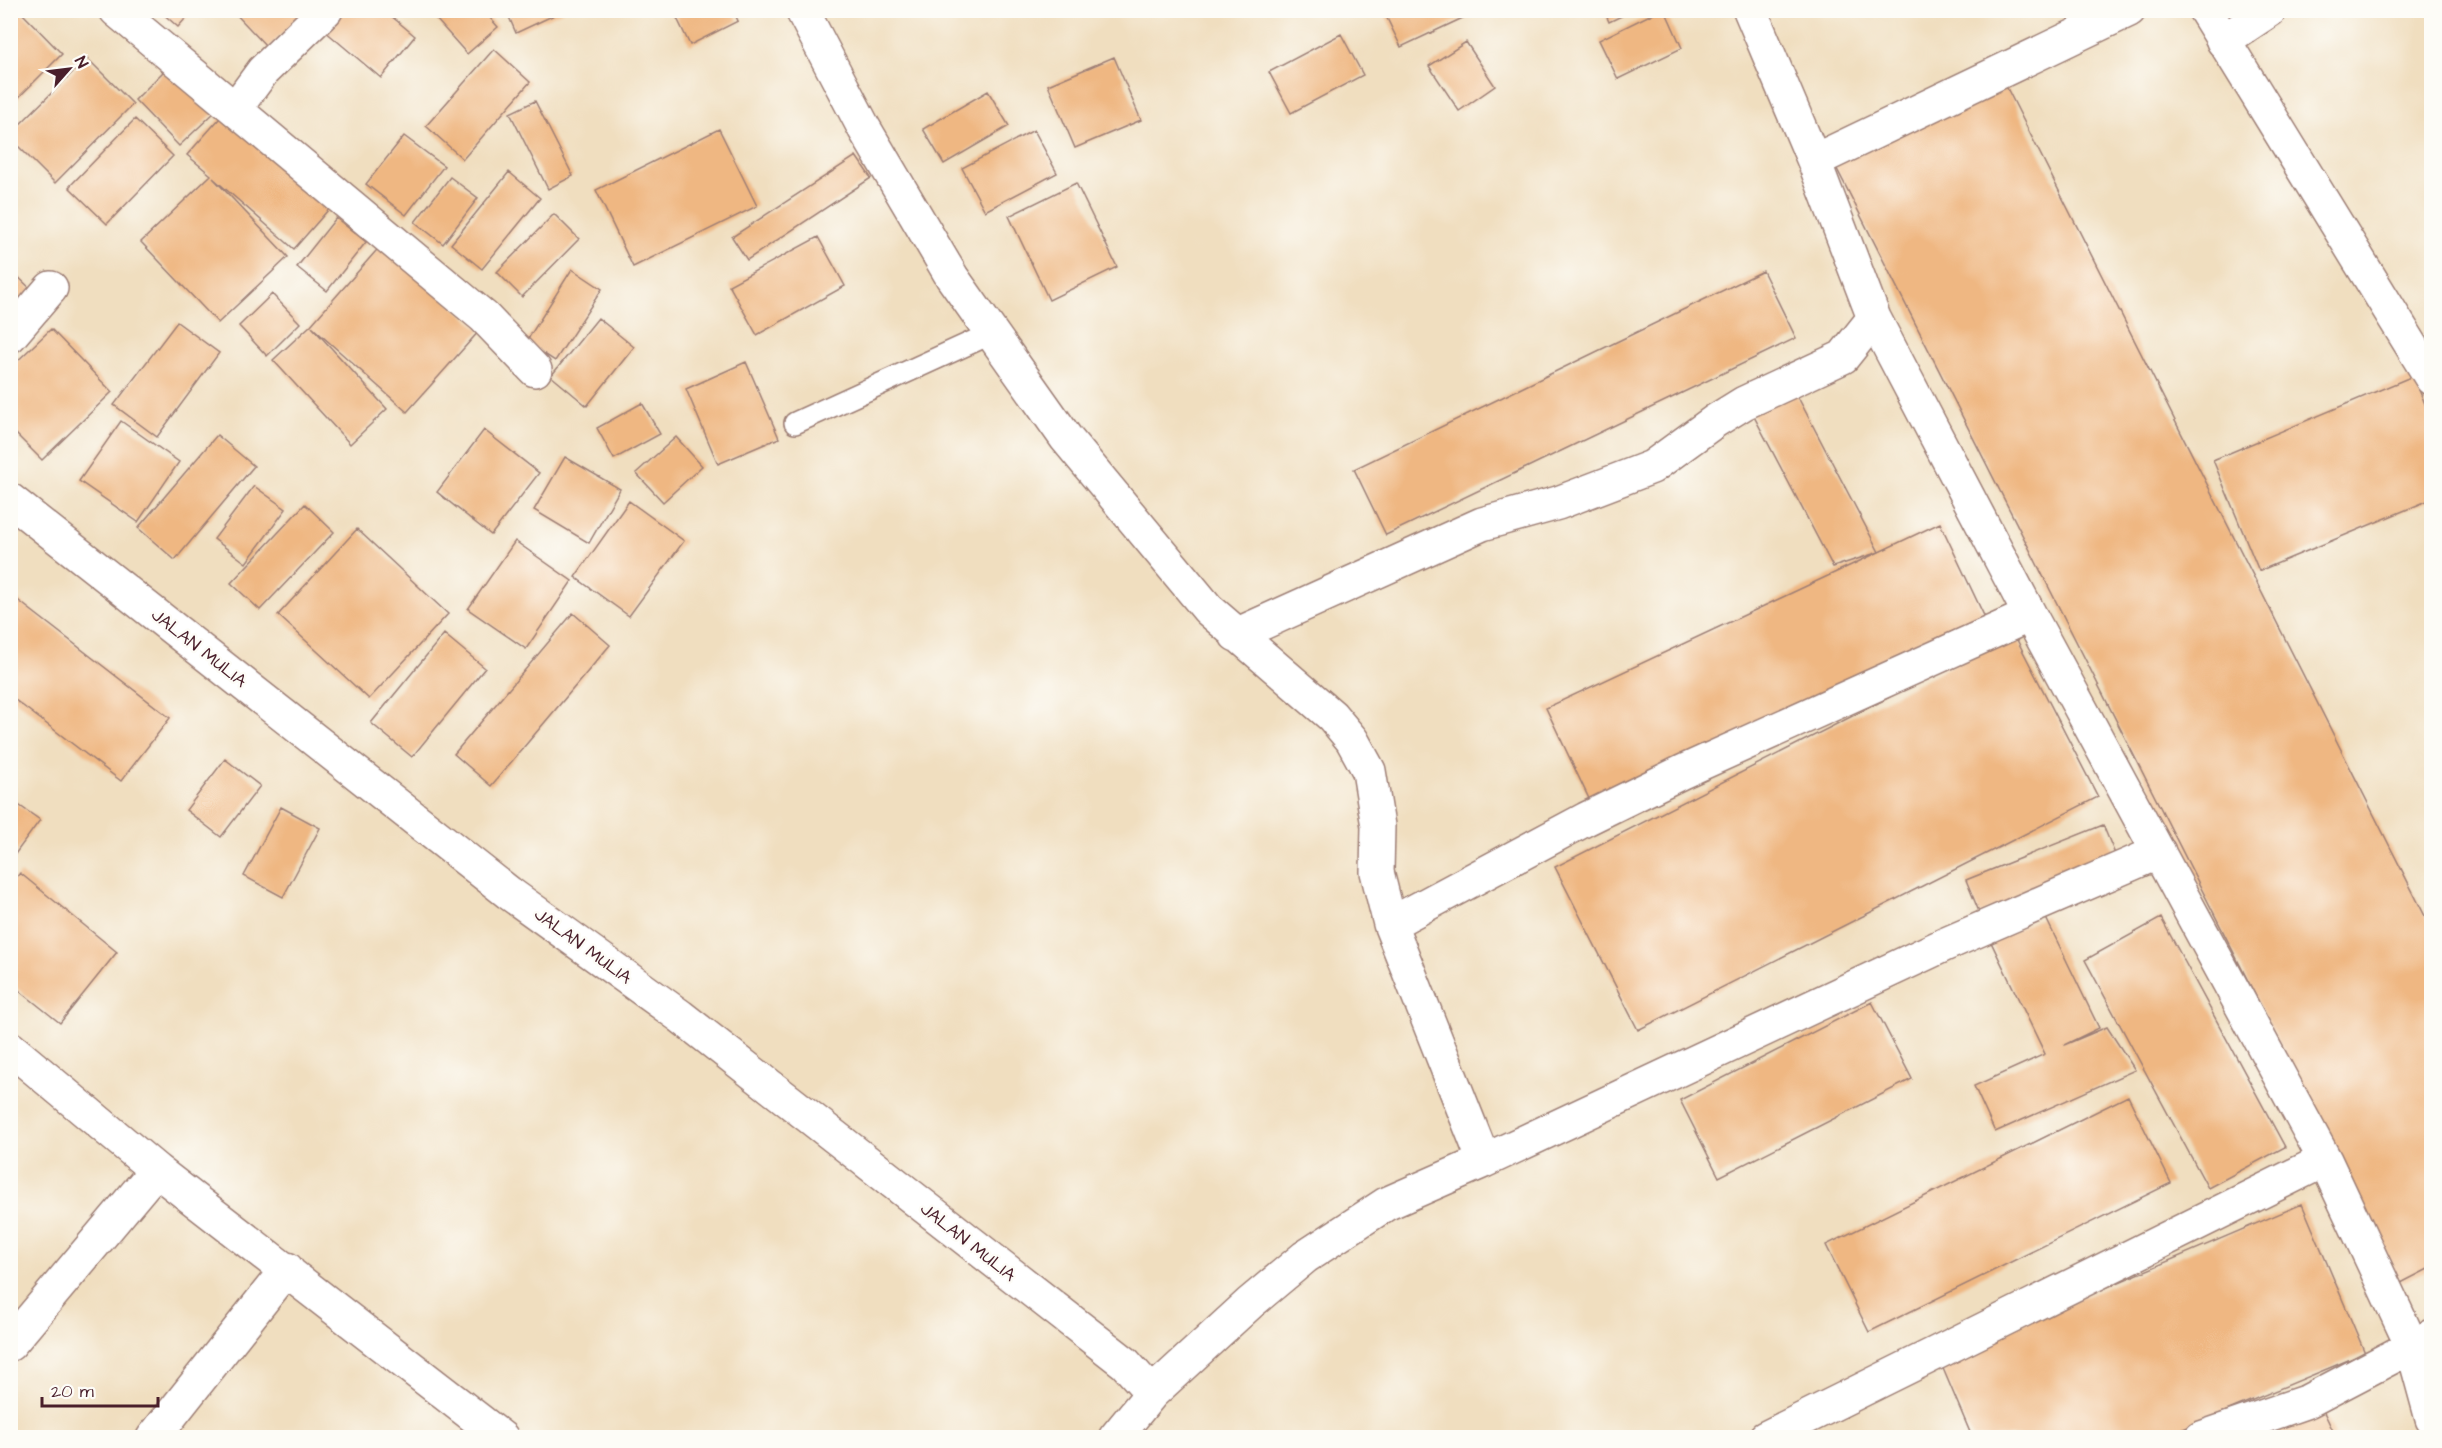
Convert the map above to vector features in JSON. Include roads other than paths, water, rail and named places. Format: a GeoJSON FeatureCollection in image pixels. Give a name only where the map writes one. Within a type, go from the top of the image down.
{"type":"FeatureCollection","features":[{"type":"Feature","properties":{"kind":"street"},"geometry":{"type":"LineString","coordinates":[[116,10],[484,317],[535,370]]}},
{"type":"Feature","properties":{"kind":"street"},"geometry":{"type":"LineString","coordinates":[[235,109],[263,71],[326,10]]}},
{"type":"Feature","properties":{"kind":"street"},"geometry":{"type":"LineString","coordinates":[[802,10],[864,128],[952,277],[1066,438],[1208,609],[1332,716],[1352,740],[1369,771],[1378,826],[1377,872],[1390,924],[1484,1161]]}},
{"type":"Feature","properties":{"kind":"street"},"geometry":{"type":"LineString","coordinates":[[1750,10],[1814,161],[1874,318],[2030,615],[2422,1341],[2432,1419]]}},
{"type":"Feature","properties":{"kind":"street"},"geometry":{"type":"LineString","coordinates":[[1814,161],[2129,10]]}},
{"type":"Feature","properties":{"kind":"street"},"geometry":{"type":"LineString","coordinates":[[2205,10],[2432,379]]}},
{"type":"Feature","properties":{"kind":"street"},"geometry":{"type":"LineString","coordinates":[[2223,41],[2270,10]]}},
{"type":"Feature","properties":{"kind":"street"},"geometry":{"type":"LineString","coordinates":[[10,336],[51,288]]}},
{"type":"Feature","properties":{"kind":"street"},"geometry":{"type":"LineString","coordinates":[[1236,635],[1482,524],[1558,503],[1652,467],[1714,421],[1744,403],[1843,357],[1874,318]]}},
{"type":"Feature","properties":{"kind":"street","name":"JALAN MULIA"},"geometry":{"type":"LineString","coordinates":[[10,500],[509,893],[680,1016],[1125,1363],[1152,1393]]}},
{"type":"Feature","properties":{"kind":"street"},"geometry":{"type":"LineString","coordinates":[[1390,924],[1586,819],[1682,772],[2030,615]]}},
{"type":"Feature","properties":{"kind":"street"},"geometry":{"type":"LineString","coordinates":[[1115,1437],[1152,1393],[1305,1257],[1386,1204],[1484,1161],[1946,944],[2159,852]]}},
{"type":"Feature","properties":{"kind":"street"},"geometry":{"type":"LineString","coordinates":[[10,1048],[156,1170],[502,1437]]}},
{"type":"Feature","properties":{"kind":"street"},"geometry":{"type":"LineString","coordinates":[[1765,1437],[2325,1160]]}},
{"type":"Feature","properties":{"kind":"street"},"geometry":{"type":"LineString","coordinates":[[10,1344],[156,1170]]}},
{"type":"Feature","properties":{"kind":"street"},"geometry":{"type":"LineString","coordinates":[[153,1437],[287,1269]]}},
{"type":"Feature","properties":{"kind":"street"},"geometry":{"type":"LineString","coordinates":[[2201,1437],[2307,1401],[2422,1341]]}},
{"type":"Feature","properties":{"kind":"lane"},"geometry":{"type":"LineString","coordinates":[[795,423],[992,333]]}}]}
